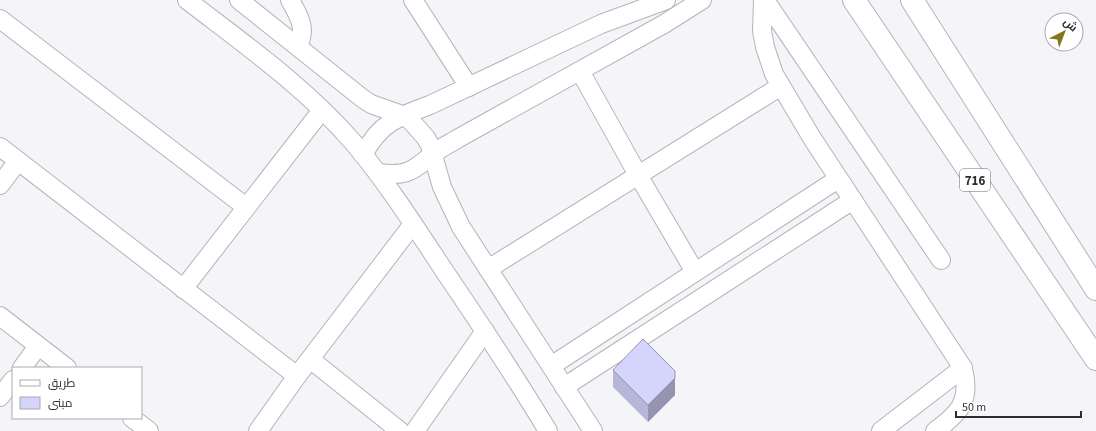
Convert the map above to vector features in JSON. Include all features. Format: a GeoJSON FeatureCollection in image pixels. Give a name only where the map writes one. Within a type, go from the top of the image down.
{"type":"FeatureCollection","features":[{"type":"Feature","properties":{"kind":"main road","name":"716"},"geometry":{"type":"LineString","coordinates":[[854,0],[1096,359]]}},
{"type":"Feature","properties":{"kind":"main road"},"geometry":{"type":"LineString","coordinates":[[912,0],[1096,289]]}},
{"type":"Feature","properties":{"kind":"street"},"geometry":{"type":"LineString","coordinates":[[187,0],[290,80],[322,110],[363,155],[378,173],[485,331],[548,431]]}},
{"type":"Feature","properties":{"kind":"street"},"geometry":{"type":"LineString","coordinates":[[239,0],[371,104],[402,115],[411,121],[422,133],[430,145],[442,187],[460,226],[593,431]]}},
{"type":"Feature","properties":{"kind":"street"},"geometry":{"type":"LineString","coordinates":[[290,0],[302,23],[302,36],[298,46]]}},
{"type":"Feature","properties":{"kind":"street"},"geometry":{"type":"LineString","coordinates":[[413,0],[469,87]]}},
{"type":"Feature","properties":{"kind":"street"},"geometry":{"type":"LineString","coordinates":[[363,155],[368,145],[379,132],[402,115],[430,106],[601,24],[666,0]]}},
{"type":"Feature","properties":{"kind":"street"},"geometry":{"type":"LineString","coordinates":[[378,173],[398,174],[408,172],[457,139],[664,24],[702,0]]}},
{"type":"Feature","properties":{"kind":"street"},"geometry":{"type":"LineString","coordinates":[[764,0],[762,31],[765,47],[774,74],[838,179],[963,368],[966,385],[962,403],[952,419],[935,431]]}},
{"type":"Feature","properties":{"kind":"street"},"geometry":{"type":"LineString","coordinates":[[764,0],[941,260]]}},
{"type":"Feature","properties":{"kind":"street"},"geometry":{"type":"LineString","coordinates":[[0,19],[246,207]]}},
{"type":"Feature","properties":{"kind":"street"},"geometry":{"type":"LineString","coordinates":[[580,71],[638,175],[695,272]]}},
{"type":"Feature","properties":{"kind":"street"},"geometry":{"type":"LineString","coordinates":[[488,269],[781,86]]}},
{"type":"Feature","properties":{"kind":"street"},"geometry":{"type":"LineString","coordinates":[[183,289],[322,110]]}},
{"type":"Feature","properties":{"kind":"street"},"geometry":{"type":"LineString","coordinates":[[0,148],[296,376]]}},
{"type":"Feature","properties":{"kind":"street"},"geometry":{"type":"LineString","coordinates":[[0,185],[18,162]]}},
{"type":"Feature","properties":{"kind":"street"},"geometry":{"type":"LineString","coordinates":[[551,366],[838,179]]}},
{"type":"Feature","properties":{"kind":"street"},"geometry":{"type":"LineString","coordinates":[[564,387],[853,200]]}},
{"type":"Feature","properties":{"kind":"street"},"geometry":{"type":"LineString","coordinates":[[258,431],[296,376],[413,224]]}},
{"type":"Feature","properties":{"kind":"street"},"geometry":{"type":"LineString","coordinates":[[0,316],[66,367]]}},
{"type":"Feature","properties":{"kind":"street"},"geometry":{"type":"LineString","coordinates":[[415,431],[485,331]]}},
{"type":"Feature","properties":{"kind":"street"},"geometry":{"type":"LineString","coordinates":[[23,367],[38,346]]}},
{"type":"Feature","properties":{"kind":"street"},"geometry":{"type":"LineString","coordinates":[[310,359],[400,431]]}},
{"type":"Feature","properties":{"kind":"street"},"geometry":{"type":"LineString","coordinates":[[880,431],[963,368]]}},
{"type":"Feature","properties":{"kind":"street"},"geometry":{"type":"LineString","coordinates":[[0,397],[12,381]]}},
{"type":"Feature","properties":{"kind":"street"},"geometry":{"type":"LineString","coordinates":[[133,419],[149,431]]}},
{"type":"Feature","properties":{"kind":"building"},"geometry":{"type":"Polygon","coordinates":[[[643,339],[675,371],[675,378],[648,405],[613,370],[643,339]]]}}]}
